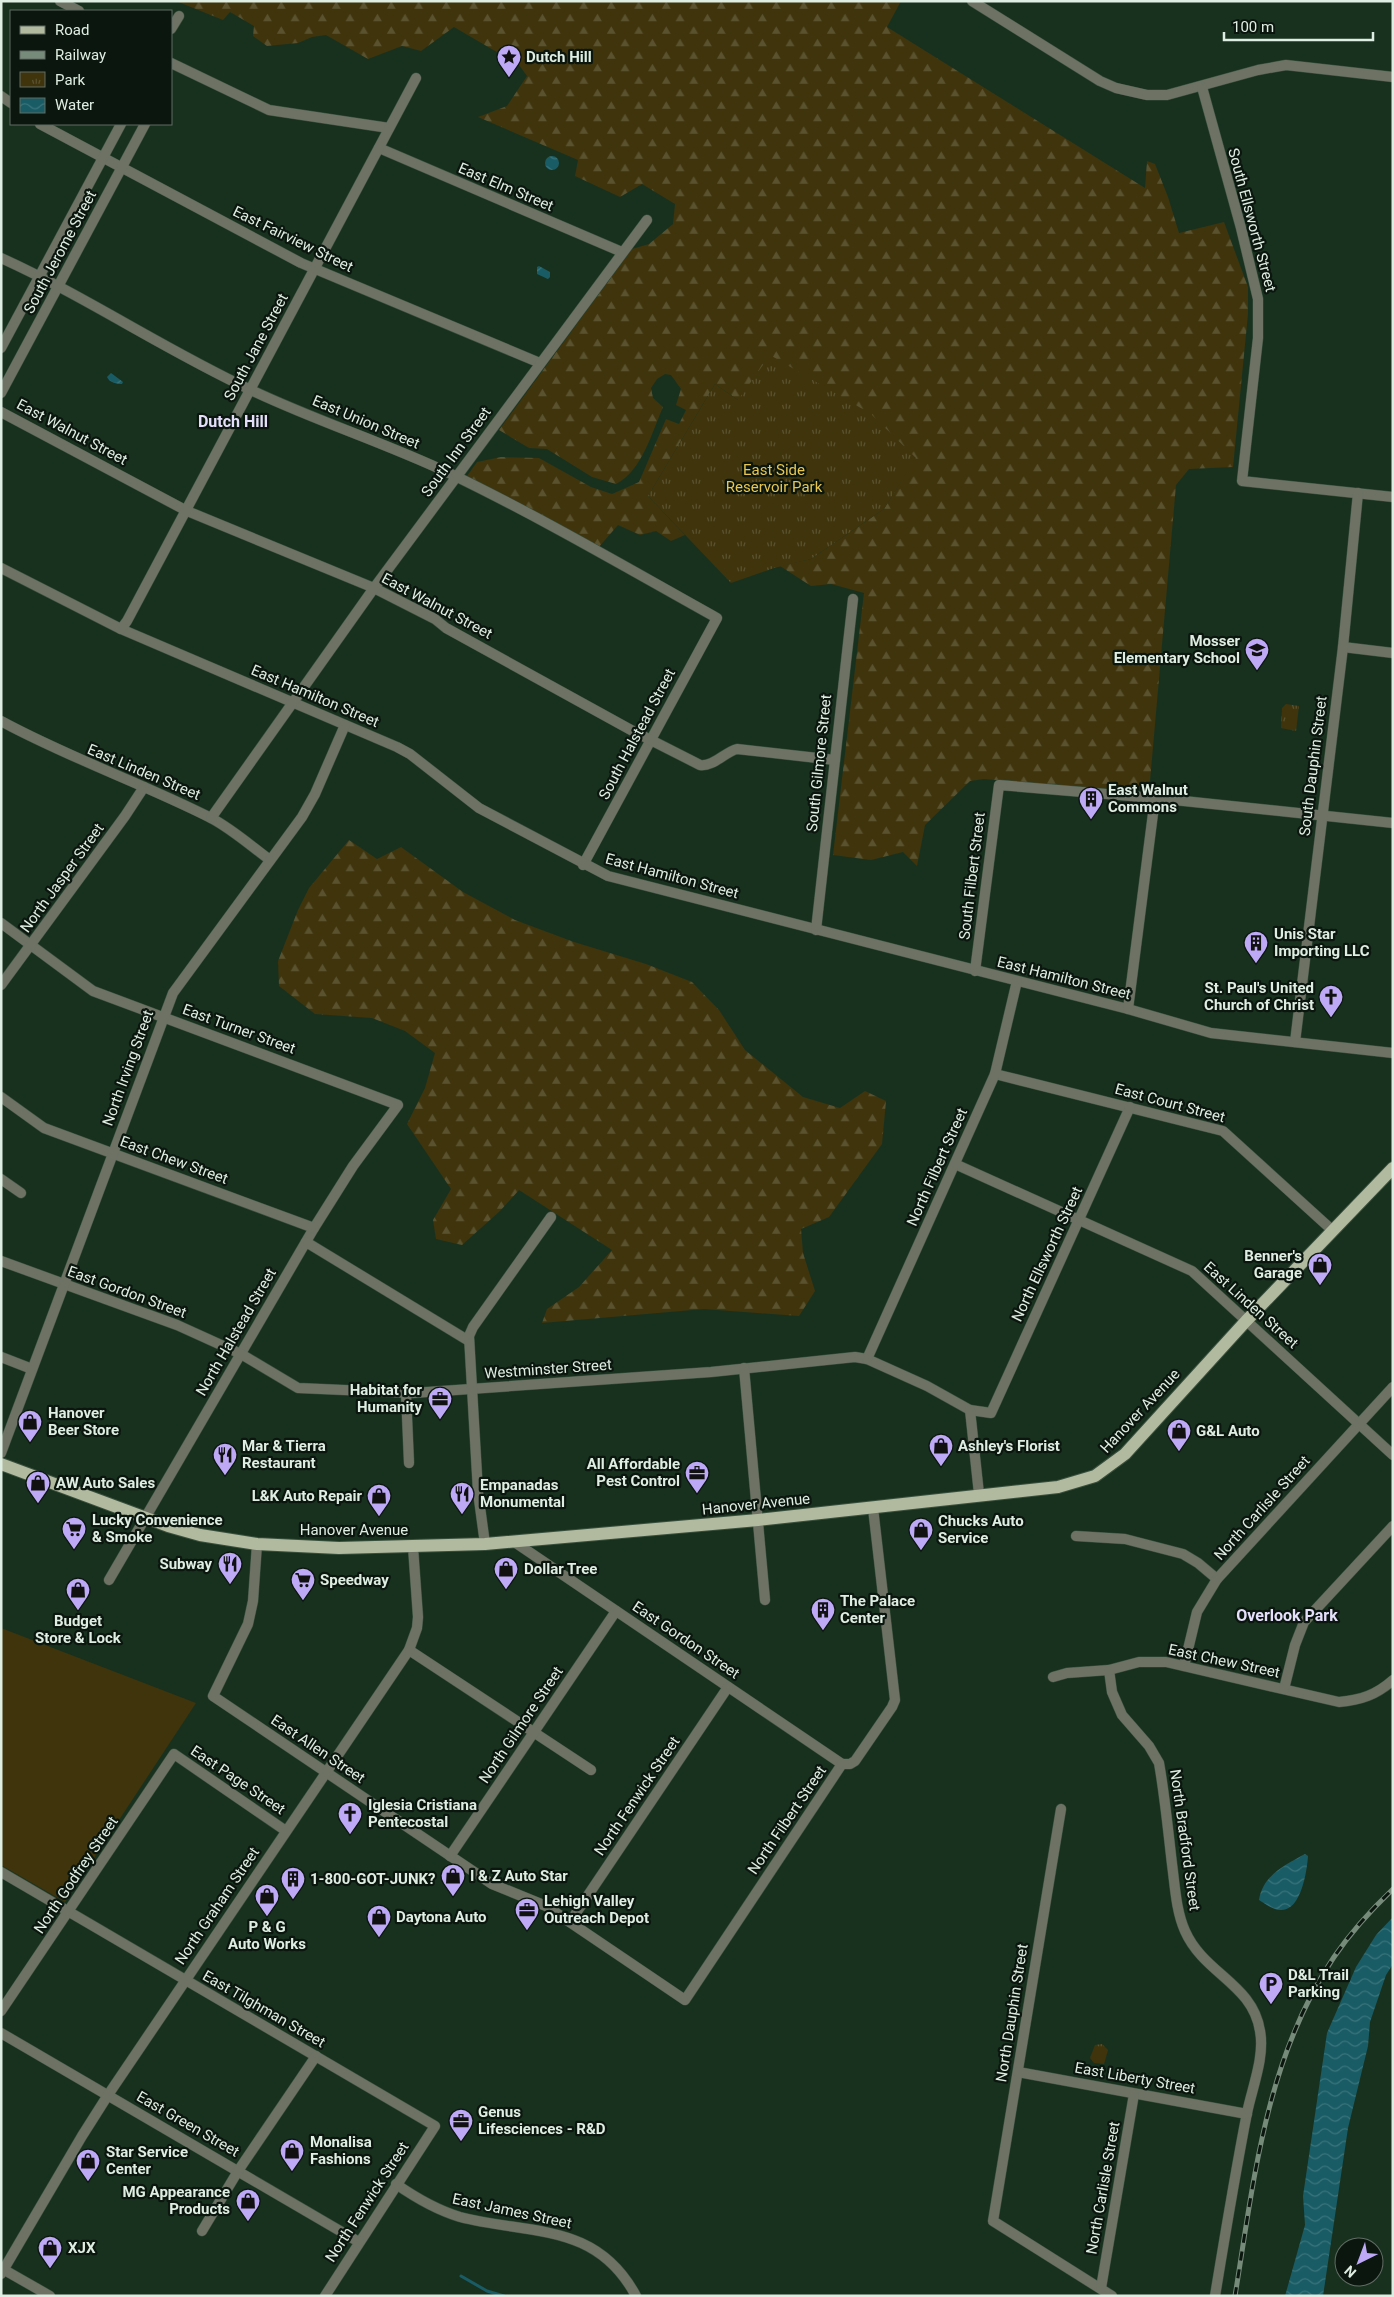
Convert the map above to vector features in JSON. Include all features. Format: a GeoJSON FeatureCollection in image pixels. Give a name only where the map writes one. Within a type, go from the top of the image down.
{"type":"FeatureCollection","features":[{"type":"Feature","properties":{"kind":"main road","name":"Hanover Avenue"},"geometry":{"type":"LineString","coordinates":[[1,1464],[200,1535],[257,1544],[339,1548],[486,1544],[758,1520],[873,1508],[979,1494],[1058,1487],[1095,1476],[1125,1454],[1246,1321],[1393,1168]]}},
{"type":"Feature","properties":{"kind":"street"},"geometry":{"type":"LineString","coordinates":[[60,1],[76,10]]}},
{"type":"Feature","properties":{"kind":"street"},"geometry":{"type":"LineString","coordinates":[[972,1],[1070,63],[1116,88],[1147,95],[1168,94],[1258,70],[1286,66],[1393,78]]}},
{"type":"Feature","properties":{"kind":"street"},"geometry":{"type":"LineString","coordinates":[[172,27],[178,16]]}},
{"type":"Feature","properties":{"kind":"street"},"geometry":{"type":"LineString","coordinates":[[174,64],[270,110],[390,128]]}},
{"type":"Feature","properties":{"kind":"street","name":"South Jane Street"},"geometry":{"type":"LineString","coordinates":[[121,629],[187,511],[416,78]]}},
{"type":"Feature","properties":{"kind":"street","name":"South Ellsworth Street"},"geometry":{"type":"LineString","coordinates":[[1202,86],[1241,228],[1258,299],[1258,338],[1242,482],[1358,493]]}},
{"type":"Feature","properties":{"kind":"street","name":"East Fairview Street"},"geometry":{"type":"LineString","coordinates":[[42,125],[314,269],[540,363]]}},
{"type":"Feature","properties":{"kind":"street","name":"South Jerome Street"},"geometry":{"type":"LineString","coordinates":[[1,348],[120,125]]}},
{"type":"Feature","properties":{"kind":"street","name":"South Jerome Street"},"geometry":{"type":"LineString","coordinates":[[1,394],[144,125]]}},
{"type":"Feature","properties":{"kind":"street","name":"East Elm Street"},"geometry":{"type":"LineString","coordinates":[[379,148],[622,252]]}},
{"type":"Feature","properties":{"kind":"street","name":"South Inn Street"},"geometry":{"type":"LineString","coordinates":[[211,818],[374,588],[647,220]]}},
{"type":"Feature","properties":{"kind":"street","name":"East Union Street"},"geometry":{"type":"LineString","coordinates":[[1,258],[60,286],[186,357],[251,390],[457,477],[717,618]]}},
{"type":"Feature","properties":{"kind":"street","name":"East Walnut Street"},"geometry":{"type":"LineString","coordinates":[[1,412],[187,511],[374,588],[435,619],[446,628],[650,740],[705,766],[729,751],[737,749],[835,760]]}},
{"type":"Feature","properties":{"kind":"street"},"geometry":{"type":"LineString","coordinates":[[1358,493],[1393,497]]}},
{"type":"Feature","properties":{"kind":"street","name":"South Dauphin Street"},"geometry":{"type":"LineString","coordinates":[[1295,1042],[1343,647],[1358,493]]}},
{"type":"Feature","properties":{"kind":"street","name":"East Hamilton Street"},"geometry":{"type":"LineString","coordinates":[[1,568],[121,629],[410,754],[479,808],[608,876],[1128,1009],[1211,1033],[1393,1053]]}},
{"type":"Feature","properties":{"kind":"street","name":"South Gilmore Street"},"geometry":{"type":"LineString","coordinates":[[816,930],[853,600]]}},
{"type":"Feature","properties":{"kind":"street","name":"South Halstead Street"},"geometry":{"type":"LineString","coordinates":[[584,865],[717,618]]}},
{"type":"Feature","properties":{"kind":"street"},"geometry":{"type":"LineString","coordinates":[[1343,647],[1393,653]]}},
{"type":"Feature","properties":{"kind":"street","name":"East Linden Street"},"geometry":{"type":"LineString","coordinates":[[1,721],[55,750],[144,786],[211,818],[270,860]]}},
{"type":"Feature","properties":{"kind":"street","name":"North Irving Street"},"geometry":{"type":"LineString","coordinates":[[1,1453],[173,994],[302,817],[315,794],[345,725]]}},
{"type":"Feature","properties":{"kind":"street","name":"South Filbert Street"},"geometry":{"type":"LineString","coordinates":[[975,970],[999,785],[1155,798]]}},
{"type":"Feature","properties":{"kind":"street","name":"North Jasper Street"},"geometry":{"type":"LineString","coordinates":[[1,985],[125,816],[144,786]]}},
{"type":"Feature","properties":{"kind":"street"},"geometry":{"type":"LineString","coordinates":[[1128,1009],[1155,798],[1393,824]]}},
{"type":"Feature","properties":{"kind":"street","name":"East Turner Street"},"geometry":{"type":"LineString","coordinates":[[1,923],[94,991],[398,1105]]}},
{"type":"Feature","properties":{"kind":"street","name":"North Filbert Street"},"geometry":{"type":"LineString","coordinates":[[867,1359],[996,1074],[1017,981]]}},
{"type":"Feature","properties":{"kind":"street","name":"East Court Street"},"geometry":{"type":"LineString","coordinates":[[996,1074],[1223,1131],[1332,1230]]}},
{"type":"Feature","properties":{"kind":"street","name":"East Chew Street"},"geometry":{"type":"LineString","coordinates":[[1,1097],[44,1128],[314,1228]]}},
{"type":"Feature","properties":{"kind":"street","name":"North Halstead Street"},"geometry":{"type":"LineString","coordinates":[[109,1580],[314,1228],[354,1166],[398,1105]]}},
{"type":"Feature","properties":{"kind":"street","name":"North Ellsworth Street"},"geometry":{"type":"LineString","coordinates":[[970,1410],[990,1413],[1130,1107]]}},
{"type":"Feature","properties":{"kind":"street","name":"East Linden Street"},"geometry":{"type":"LineString","coordinates":[[954,1164],[1192,1271],[1393,1455]]}},
{"type":"Feature","properties":{"kind":"street"},"geometry":{"type":"LineString","coordinates":[[1,1179],[21,1193]]}},
{"type":"Feature","properties":{"kind":"street"},"geometry":{"type":"LineString","coordinates":[[486,1544],[478,1492],[468,1341],[473,1327],[551,1217]]}},
{"type":"Feature","properties":{"kind":"street"},"geometry":{"type":"LineString","coordinates":[[306,1242],[468,1341]]}},
{"type":"Feature","properties":{"kind":"street","name":"East Gordon Street"},"geometry":{"type":"LineString","coordinates":[[1,1261],[177,1326],[241,1354]]}},
{"type":"Feature","properties":{"kind":"street","name":"Westminster Street"},"geometry":{"type":"LineString","coordinates":[[241,1354],[298,1388],[406,1393],[472,1390],[855,1357],[867,1359]]}},
{"type":"Feature","properties":{"kind":"street"},"geometry":{"type":"LineString","coordinates":[[1,1357],[32,1369]]}},
{"type":"Feature","properties":{"kind":"street"},"geometry":{"type":"LineString","coordinates":[[867,1359],[927,1386],[970,1410],[979,1494]]}},
{"type":"Feature","properties":{"kind":"street"},"geometry":{"type":"LineString","coordinates":[[744,1368],[765,1600]]}},
{"type":"Feature","properties":{"kind":"street","name":"North Carlisle Street"},"geometry":{"type":"LineString","coordinates":[[1184,1666],[1197,1612],[1217,1579],[1393,1386]]}},
{"type":"Feature","properties":{"kind":"street"},"geometry":{"type":"LineString","coordinates":[[406,1393],[409,1463]]}},
{"type":"Feature","properties":{"kind":"street","name":"North Filbert Street"},"geometry":{"type":"LineString","coordinates":[[685,2000],[842,1764],[850,1764],[855,1761],[895,1700],[873,1508]]}},
{"type":"Feature","properties":{"kind":"street"},"geometry":{"type":"LineString","coordinates":[[1284,1689],[1294,1645],[1304,1622],[1393,1526]]}},
{"type":"Feature","properties":{"kind":"street"},"geometry":{"type":"LineString","coordinates":[[1076,1536],[1125,1538],[1183,1554],[1198,1563],[1217,1579]]}},
{"type":"Feature","properties":{"kind":"street","name":"East Gordon Street"},"geometry":{"type":"LineString","coordinates":[[513,1541],[842,1764]]}},
{"type":"Feature","properties":{"kind":"street","name":"East Allen Street"},"geometry":{"type":"LineString","coordinates":[[257,1544],[252,1612],[213,1696],[492,1884],[534,1900],[570,1922],[685,2000]]}},
{"type":"Feature","properties":{"kind":"street","name":"North Graham Street"},"geometry":{"type":"LineString","coordinates":[[2,2270],[108,2095],[409,1650],[418,1622],[413,1546]]}},
{"type":"Feature","properties":{"kind":"street","name":"North Gilmore Street"},"geometry":{"type":"LineString","coordinates":[[450,1856],[616,1611]]}},
{"type":"Feature","properties":{"kind":"street"},"geometry":{"type":"LineString","coordinates":[[409,1650],[591,1770]]}},
{"type":"Feature","properties":{"kind":"street","name":"East Chew Street"},"geometry":{"type":"LineString","coordinates":[[1053,1677],[1067,1673],[1109,1670],[1140,1662],[1166,1662],[1339,1702],[1359,1700],[1379,1692],[1393,1680]]}},
{"type":"Feature","properties":{"kind":"street","name":"North Bradford Street"},"geometry":{"type":"LineString","coordinates":[[1109,1670],[1112,1692],[1122,1716],[1149,1746],[1159,1763],[1176,1900],[1184,1930],[1200,1955],[1214,1970],[1246,1996],[1257,2018],[1261,2048],[1247,2114],[1215,2296]]}},
{"type":"Feature","properties":{"kind":"street","name":"North Fenwick Street"},"geometry":{"type":"LineString","coordinates":[[570,1922],[728,1687]]}},
{"type":"Feature","properties":{"kind":"street","name":"East Page Street"},"geometry":{"type":"LineString","coordinates":[[174,1754],[286,1831]]}},
{"type":"Feature","properties":{"kind":"street","name":"North Godfrey Street"},"geometry":{"type":"LineString","coordinates":[[1,2011],[174,1754]]}},
{"type":"Feature","properties":{"kind":"street","name":"North Dauphin Street"},"geometry":{"type":"LineString","coordinates":[[1061,1810],[993,2221],[1101,2288]]}},
{"type":"Feature","properties":{"kind":"street","name":"East Tilghman Street"},"geometry":{"type":"LineString","coordinates":[[1,1872],[435,2126]]}},
{"type":"Feature","properties":{"kind":"street","name":"East Green Street"},"geometry":{"type":"LineString","coordinates":[[1,2033],[359,2242]]}},
{"type":"Feature","properties":{"kind":"street"},"geometry":{"type":"LineString","coordinates":[[202,2231],[238,2171],[316,2056]]}},
{"type":"Feature","properties":{"kind":"street","name":"East Liberty Street"},"geometry":{"type":"LineString","coordinates":[[1018,2072],[1247,2114]]}},
{"type":"Feature","properties":{"kind":"street","name":"North Carlisle Street"},"geometry":{"type":"LineString","coordinates":[[1101,2288],[1134,2094]]}},
{"type":"Feature","properties":{"kind":"street","name":"North Fenwick Street"},"geometry":{"type":"LineString","coordinates":[[325,2296],[435,2126]]}},
{"type":"Feature","properties":{"kind":"street","name":"East James Street"},"geometry":{"type":"LineString","coordinates":[[396,2184],[426,2204],[460,2216],[545,2230],[577,2240],[611,2262],[623,2275],[636,2296]]}},
{"type":"Feature","properties":{"kind":"street"},"geometry":{"type":"LineString","coordinates":[[2,2270],[50,2296]]}},
{"type":"Feature","properties":{"kind":"street"},"geometry":{"type":"LineString","coordinates":[[1101,2288],[1112,2296]]}},
{"type":"Feature","properties":{"kind":"green space"},"geometry":{"type":"Polygon","coordinates":[[[176,1],[901,1],[887,27],[1145,188],[1147,161],[1155,164],[1179,233],[1224,222],[1248,287],[1248,314],[1233,467],[1189,469],[1176,485],[1150,781],[1135,792],[984,779],[970,781],[925,825],[917,866],[903,852],[871,860],[833,855],[864,593],[831,584],[811,586],[780,566],[811,559],[884,509],[915,458],[738,400],[715,384],[648,496],[685,535],[671,541],[656,531],[640,535],[618,525],[598,548],[467,476],[477,462],[501,457],[539,458],[591,487],[612,494],[639,482],[666,419],[679,424],[686,410],[676,405],[681,389],[671,375],[665,374],[657,379],[651,388],[653,398],[663,407],[639,461],[625,478],[616,484],[592,477],[547,449],[529,448],[499,430],[632,249],[649,244],[673,224],[675,204],[642,184],[620,197],[575,176],[578,160],[478,117],[507,106],[527,76],[519,65],[454,27],[421,51],[402,46],[368,59],[326,35],[312,37],[298,43],[267,46],[253,36],[254,26],[230,12],[223,20],[176,1]]]}},
{"type":"Feature","properties":{"kind":"green space","name":"East Side Reservoir Park"},"geometry":{"type":"Polygon","coordinates":[[[770,355],[871,414],[916,458],[884,509],[811,559],[774,568],[731,583],[648,496],[715,384],[738,400],[770,355]]]}},
{"type":"Feature","properties":{"kind":"green space"},"geometry":{"type":"Polygon","coordinates":[[[1286,704],[1299,706],[1296,731],[1281,728],[1282,708],[1286,704]]]}},
{"type":"Feature","properties":{"kind":"green space"},"geometry":{"type":"Polygon","coordinates":[[[349,840],[377,859],[401,847],[463,892],[515,920],[574,942],[646,964],[692,982],[719,1010],[745,1050],[803,1097],[840,1108],[865,1091],[886,1101],[882,1144],[829,1217],[801,1229],[803,1253],[815,1291],[799,1316],[704,1309],[542,1323],[547,1309],[579,1287],[612,1250],[519,1190],[500,1211],[462,1245],[436,1239],[433,1220],[451,1189],[407,1124],[425,1088],[435,1053],[405,1031],[372,1018],[315,1014],[279,986],[278,961],[298,910],[309,888],[349,840]]]}},
{"type":"Feature","properties":{"kind":"green space"},"geometry":{"type":"Polygon","coordinates":[[[1,1628],[196,1703],[65,1902],[1,1865],[1,1628]]]}},
{"type":"Feature","properties":{"kind":"green space"},"geometry":{"type":"Polygon","coordinates":[[[1102,2044],[1108,2050],[1104,2064],[1094,2063],[1090,2058],[1095,2045],[1102,2044]]]}},
{"type":"Feature","properties":{"kind":"water"},"geometry":{"type":"Polygon","coordinates":[[[549,156],[555,156],[559,163],[555,170],[549,170],[545,166],[545,160],[549,156]]]}},
{"type":"Feature","properties":{"kind":"water"},"geometry":{"type":"Polygon","coordinates":[[[539,266],[550,272],[548,279],[537,274],[537,267],[539,266]]]}},
{"type":"Feature","properties":{"kind":"water"},"geometry":{"type":"Polygon","coordinates":[[[111,373],[123,382],[122,384],[114,383],[108,379],[107,377],[111,373]]]}},
{"type":"Feature","properties":{"kind":"water"},"geometry":{"type":"Polygon","coordinates":[[[1305,1854],[1308,1856],[1304,1880],[1298,1898],[1293,1905],[1287,1909],[1277,1910],[1259,1900],[1261,1891],[1270,1877],[1305,1854]]]}},
{"type":"Feature","properties":{"kind":"water"},"geometry":{"type":"Polygon","coordinates":[[[1393,1917],[1393,1964],[1386,1975],[1370,2022],[1368,2046],[1348,2128],[1323,2296],[1285,2296],[1305,2225],[1303,2196],[1327,2033],[1356,1967],[1376,1935],[1393,1917]]]}},
{"type":"Feature","properties":{"kind":"waterway"},"geometry":{"type":"LineString","coordinates":[[461,2276],[487,2291],[504,2296]]}},
{"type":"Feature","properties":{"kind":"railway"},"geometry":{"type":"LineString","coordinates":[[1235,2296],[1249,2208],[1266,2121],[1278,2078],[1293,2036],[1311,1996],[1334,1957],[1347,1939],[1393,1889]]}},
{"type":"Feature","properties":{"kind":"place","name":"Dutch Hill"},"geometry":{"type":"Point","coordinates":[509,78]}},
{"type":"Feature","properties":{"kind":"place","name":"Mosser Elementary School"},"geometry":{"type":"Point","coordinates":[1257,671]}},
{"type":"Feature","properties":{"kind":"place","name":"East Walnut Commons"},"geometry":{"type":"Point","coordinates":[1091,820]}},
{"type":"Feature","properties":{"kind":"place","name":"Unis Star Importing LLC"},"geometry":{"type":"Point","coordinates":[1256,964]}},
{"type":"Feature","properties":{"kind":"place","name":"St. Paul's United Church of Christ"},"geometry":{"type":"Point","coordinates":[1331,1018]}},
{"type":"Feature","properties":{"kind":"place","name":"Benner's Garage"},"geometry":{"type":"Point","coordinates":[1320,1286]}},
{"type":"Feature","properties":{"kind":"place","name":"Habitat for Humanity"},"geometry":{"type":"Point","coordinates":[440,1420]}},
{"type":"Feature","properties":{"kind":"place","name":"Hanover Beer Store"},"geometry":{"type":"Point","coordinates":[30,1443]}},
{"type":"Feature","properties":{"kind":"place","name":"G&L Auto"},"geometry":{"type":"Point","coordinates":[1179,1452]}},
{"type":"Feature","properties":{"kind":"place","name":"Ashley's Florist"},"geometry":{"type":"Point","coordinates":[941,1467]}},
{"type":"Feature","properties":{"kind":"place","name":"Mar & Tierra Restaurant"},"geometry":{"type":"Point","coordinates":[225,1476]}},
{"type":"Feature","properties":{"kind":"place","name":"All Affordable Pest Control"},"geometry":{"type":"Point","coordinates":[697,1494]}},
{"type":"Feature","properties":{"kind":"place","name":"AW Auto Sales"},"geometry":{"type":"Point","coordinates":[38,1504]}},
{"type":"Feature","properties":{"kind":"place","name":"Empanadas Monumental"},"geometry":{"type":"Point","coordinates":[462,1515]}},
{"type":"Feature","properties":{"kind":"place","name":"L&K Auto Repair"},"geometry":{"type":"Point","coordinates":[379,1517]}},
{"type":"Feature","properties":{"kind":"place","name":"Lucky Convenience & Smoke"},"geometry":{"type":"Point","coordinates":[74,1550]}},
{"type":"Feature","properties":{"kind":"place","name":"Chucks Auto Service"},"geometry":{"type":"Point","coordinates":[921,1551]}},
{"type":"Feature","properties":{"kind":"place","name":"Subway"},"geometry":{"type":"Point","coordinates":[230,1585]}},
{"type":"Feature","properties":{"kind":"place","name":"Dollar Tree"},"geometry":{"type":"Point","coordinates":[506,1590]}},
{"type":"Feature","properties":{"kind":"place","name":"Speedway"},"geometry":{"type":"Point","coordinates":[303,1601]}},
{"type":"Feature","properties":{"kind":"place","name":"Budget Store & Lock"},"geometry":{"type":"Point","coordinates":[78,1611]}},
{"type":"Feature","properties":{"kind":"place","name":"The Palace Center"},"geometry":{"type":"Point","coordinates":[823,1631]}},
{"type":"Feature","properties":{"kind":"place","name":"Iglesia Cristiana Pentecostal"},"geometry":{"type":"Point","coordinates":[350,1835]}},
{"type":"Feature","properties":{"kind":"place","name":"I & Z Auto Star"},"geometry":{"type":"Point","coordinates":[453,1897]}},
{"type":"Feature","properties":{"kind":"place","name":"1-800-GOT-JUNK?"},"geometry":{"type":"Point","coordinates":[293,1900]}},
{"type":"Feature","properties":{"kind":"place","name":"P & G Auto Works"},"geometry":{"type":"Point","coordinates":[267,1917]}},
{"type":"Feature","properties":{"kind":"place","name":"Lehigh Valley Outreach Depot"},"geometry":{"type":"Point","coordinates":[527,1931]}},
{"type":"Feature","properties":{"kind":"place","name":"Daytona Auto"},"geometry":{"type":"Point","coordinates":[379,1938]}},
{"type":"Feature","properties":{"kind":"place","name":"D&L Trail Parking"},"geometry":{"type":"Point","coordinates":[1271,2005]}},
{"type":"Feature","properties":{"kind":"place","name":"Genus Lifesciences - R&D"},"geometry":{"type":"Point","coordinates":[461,2142]}},
{"type":"Feature","properties":{"kind":"place","name":"Monalisa Fashions"},"geometry":{"type":"Point","coordinates":[292,2172]}},
{"type":"Feature","properties":{"kind":"place","name":"Star Service Center"},"geometry":{"type":"Point","coordinates":[88,2182]}},
{"type":"Feature","properties":{"kind":"place","name":"MG Appearance Products"},"geometry":{"type":"Point","coordinates":[248,2222]}},
{"type":"Feature","properties":{"kind":"place","name":"XJX"},"geometry":{"type":"Point","coordinates":[50,2269]}},
{"type":"Feature","properties":{"kind":"district","name":"Dutch Hill"},"geometry":{"type":"Point","coordinates":[233,421]}},
{"type":"Feature","properties":{"kind":"district","name":"Overlook Park"},"geometry":{"type":"Point","coordinates":[1287,1615]}}]}
